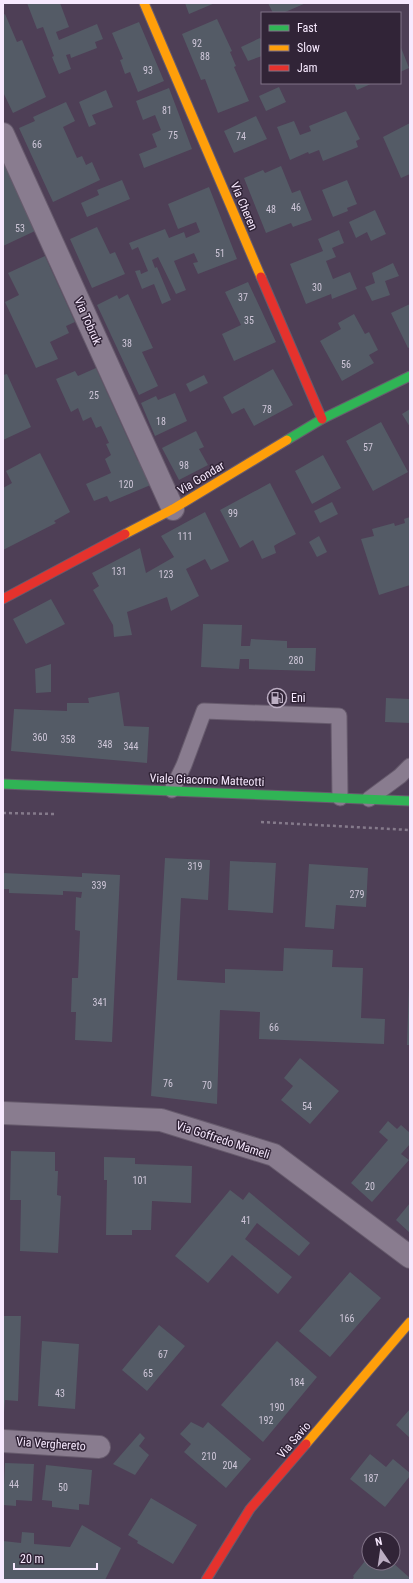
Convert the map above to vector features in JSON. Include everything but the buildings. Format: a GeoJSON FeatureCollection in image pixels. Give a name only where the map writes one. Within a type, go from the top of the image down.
{"type":"FeatureCollection","features":[{"type":"Feature","properties":{"kind":"street","name":"Via Cheren"},"geometry":{"type":"LineString","coordinates":[[144,3],[322,419]]}},
{"type":"Feature","properties":{"kind":"street","name":"Via Tobruk"},"geometry":{"type":"LineString","coordinates":[[3,134],[173,509]]}},
{"type":"Feature","properties":{"kind":"street","name":"Via Gondar"},"geometry":{"type":"LineString","coordinates":[[3,599],[173,509],[322,419],[410,376]]}},
{"type":"Feature","properties":{"kind":"street","name":"Viale Giacomo Matteotti"},"geometry":{"type":"LineString","coordinates":[[3,784],[410,801]]}},
{"type":"Feature","properties":{"kind":"street","name":"Via Goffredo Mameli"},"geometry":{"type":"LineString","coordinates":[[3,1112],[161,1120],[274,1155],[410,1257]]}},
{"type":"Feature","properties":{"kind":"street","name":"Via Savio"},"geometry":{"type":"LineString","coordinates":[[206,1580],[250,1509],[410,1322]]}},
{"type":"Feature","properties":{"kind":"street","name":"Via Verghereto"},"geometry":{"type":"LineString","coordinates":[[3,1441],[100,1447]]}},
{"type":"Feature","properties":{"kind":"lane"},"geometry":{"type":"LineString","coordinates":[[172,790],[184,765],[204,711],[339,716],[340,798]]}},
{"type":"Feature","properties":{"kind":"lane"},"geometry":{"type":"LineString","coordinates":[[369,799],[400,776],[410,766]]}},
{"type":"Feature","properties":{"kind":"traffic: fast"},"geometry":{"type":"LineString","coordinates":[[287,440],[322,419],[410,376]]}},
{"type":"Feature","properties":{"kind":"traffic: fast"},"geometry":{"type":"LineString","coordinates":[[3,784],[410,801]]}},
{"type":"Feature","properties":{"kind":"traffic: slow"},"geometry":{"type":"LineString","coordinates":[[144,3],[261,277]]}},
{"type":"Feature","properties":{"kind":"traffic: slow"},"geometry":{"type":"LineString","coordinates":[[125,534],[173,509],[287,440]]}},
{"type":"Feature","properties":{"kind":"traffic: slow"},"geometry":{"type":"LineString","coordinates":[[306,1444],[410,1322]]}},
{"type":"Feature","properties":{"kind":"traffic: jam"},"geometry":{"type":"LineString","coordinates":[[261,277],[322,419]]}},
{"type":"Feature","properties":{"kind":"traffic: jam"},"geometry":{"type":"LineString","coordinates":[[3,599],[125,534]]}},
{"type":"Feature","properties":{"kind":"traffic: jam"},"geometry":{"type":"LineString","coordinates":[[206,1580],[250,1509],[306,1444]]}},
{"type":"Feature","properties":{"kind":"place","name":"Eni"},"geometry":{"type":"Point","coordinates":[277,698]}}]}
